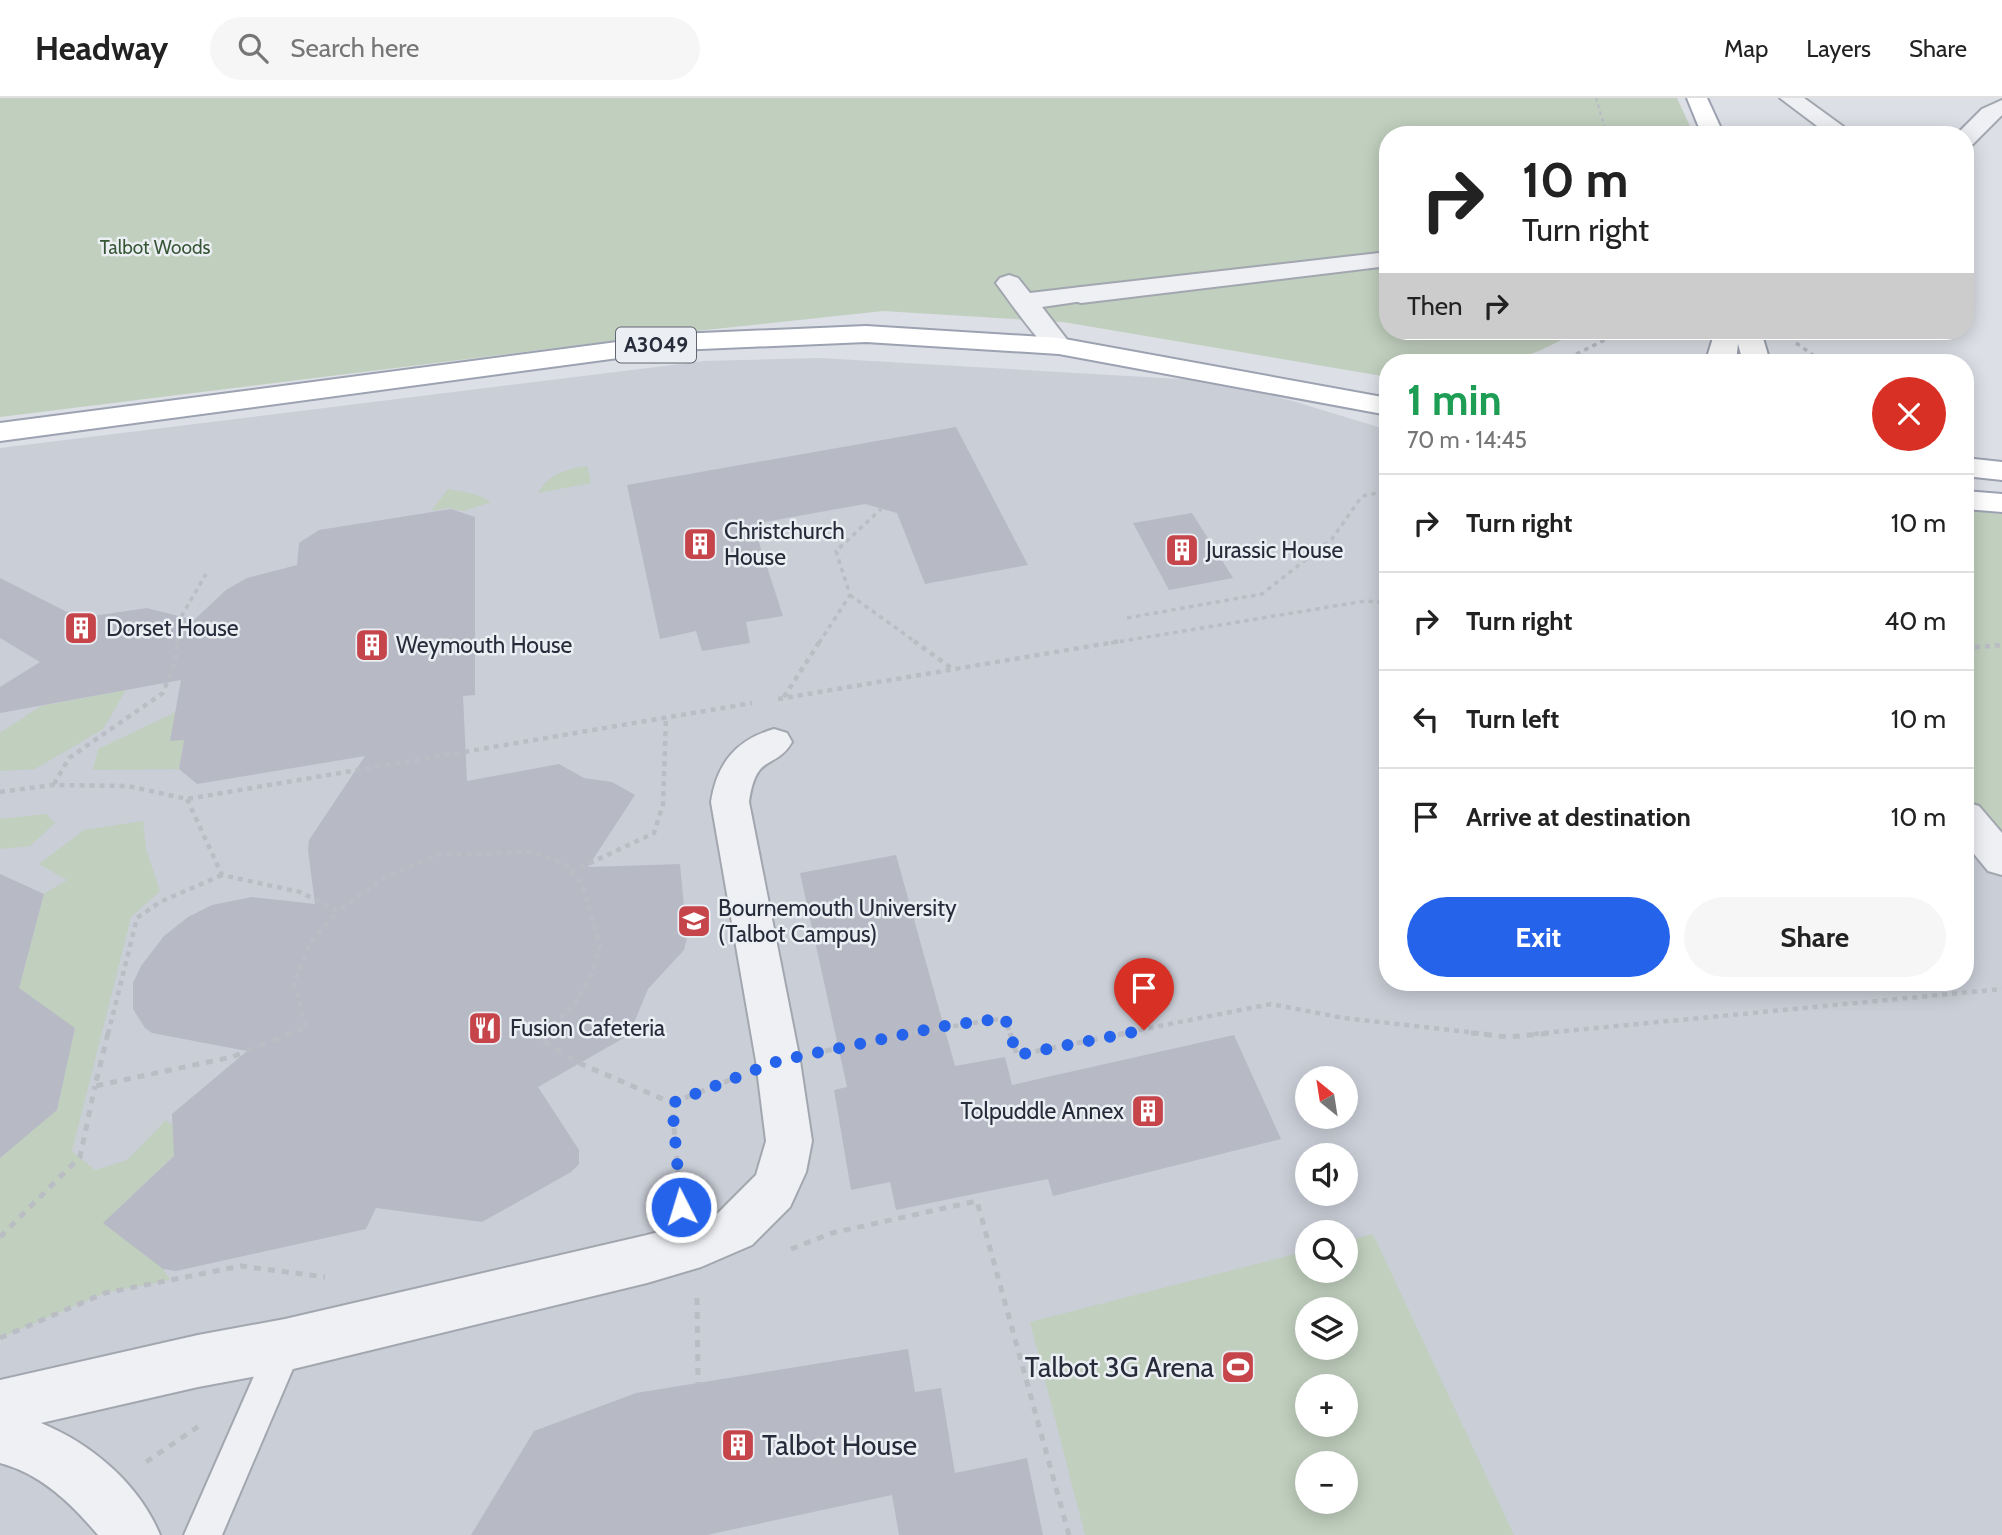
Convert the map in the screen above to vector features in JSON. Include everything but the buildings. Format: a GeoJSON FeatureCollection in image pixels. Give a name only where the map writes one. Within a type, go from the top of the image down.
{"type":"FeatureCollection","features":[{"type":"Feature","properties":{"kind":"main road"},"geometry":{"type":"LineString","coordinates":[[1697,98],[1709,126]]}},
{"type":"Feature","properties":{"kind":"main road","name":"A3049"},"geometry":{"type":"LineString","coordinates":[[0,432],[678,342],[866,334],[1059,346],[1379,405]]}},
{"type":"Feature","properties":{"kind":"main road","name":"A3049"},"geometry":{"type":"LineString","coordinates":[[1313,392],[1379,399]]}},
{"type":"Feature","properties":{"kind":"main road"},"geometry":{"type":"LineString","coordinates":[[1974,468],[2002,471]]}},
{"type":"Feature","properties":{"kind":"main road"},"geometry":{"type":"LineString","coordinates":[[1974,501],[2002,503]]}},
{"type":"Feature","properties":{"kind":"street"},"geometry":{"type":"LineString","coordinates":[[1790,98],[1830,126]]}},
{"type":"Feature","properties":{"kind":"street"},"geometry":{"type":"LineString","coordinates":[[1974,130],[2002,106]]}},
{"type":"Feature","properties":{"kind":"street"},"geometry":{"type":"LineString","coordinates":[[1059,346],[1016,292],[1081,295],[1379,260]]}},
{"type":"Feature","properties":{"kind":"street"},"geometry":{"type":"LineString","coordinates":[[0,1406],[285,1345],[648,1259],[701,1244],[735,1229],[773,1191],[782,1172],[789,1141],[778,1061],[730,802],[733,777],[751,752],[771,711]]}},
{"type":"Feature","properties":{"kind":"street"},"geometry":{"type":"LineString","coordinates":[[1974,827],[2002,860]]}},
{"type":"Feature","properties":{"kind":"street"},"geometry":{"type":"LineString","coordinates":[[0,1436],[12,1438],[61,1461],[120,1519]]}},
{"type":"Feature","properties":{"kind":"lane"},"geometry":{"type":"LineString","coordinates":[[204,1535],[285,1345]]}},
{"type":"Feature","properties":{"kind":"path"},"geometry":{"type":"LineString","coordinates":[[1595,98],[1604,126]]}},
{"type":"Feature","properties":{"kind":"path"},"geometry":{"type":"LineString","coordinates":[[1576,354],[1605,340]]}},
{"type":"Feature","properties":{"kind":"path"},"geometry":{"type":"LineString","coordinates":[[1794,340],[1798,347],[1810,354]]}},
{"type":"Feature","properties":{"kind":"path"},"geometry":{"type":"LineString","coordinates":[[1127,618],[1262,594],[1332,538],[1362,496],[1379,493]]}},
{"type":"Feature","properties":{"kind":"path"},"geometry":{"type":"LineString","coordinates":[[881,509],[836,551],[850,595],[954,670]]}},
{"type":"Feature","properties":{"kind":"path"},"geometry":{"type":"LineString","coordinates":[[53,785],[69,758],[163,693],[175,661],[181,618],[206,574]]}},
{"type":"Feature","properties":{"kind":"path"},"geometry":{"type":"LineString","coordinates":[[771,711],[850,595]]}},
{"type":"Feature","properties":{"kind":"path"},"geometry":{"type":"LineString","coordinates":[[0,792],[53,785],[128,786],[187,799],[666,718],[771,711],[954,670],[1314,609],[1365,601],[1379,602]]}},
{"type":"Feature","properties":{"kind":"path"},"geometry":{"type":"LineString","coordinates":[[1974,647],[2002,645]]}},
{"type":"Feature","properties":{"kind":"path"},"geometry":{"type":"LineString","coordinates":[[572,872],[654,833],[663,804],[666,718]]}},
{"type":"Feature","properties":{"kind":"path"},"geometry":{"type":"LineString","coordinates":[[187,799],[222,875]]}},
{"type":"Feature","properties":{"kind":"path"},"geometry":{"type":"LineString","coordinates":[[95,1086],[232,1057],[306,1027],[294,982],[310,943],[338,911],[387,876],[438,855],[534,852],[567,865],[583,887],[600,946],[592,976],[573,1006],[538,1038],[579,1063],[672,1103],[778,1061],[944,1026],[1005,1018],[1017,1055],[1271,1004],[1345,1018],[1508,1037],[2002,989]]}},
{"type":"Feature","properties":{"kind":"path"},"geometry":{"type":"LineString","coordinates":[[0,1237],[80,1157],[137,918],[160,902],[222,875],[300,892],[338,911]]}},
{"type":"Feature","properties":{"kind":"path"},"geometry":{"type":"LineString","coordinates":[[672,1103],[681,1207],[718,1278],[695,1300],[698,1384]]}},
{"type":"Feature","properties":{"kind":"path"},"geometry":{"type":"LineString","coordinates":[[781,1253],[832,1233],[977,1201],[1069,1535]]}},
{"type":"Feature","properties":{"kind":"path"},"geometry":{"type":"LineString","coordinates":[[0,1338],[105,1293],[242,1266],[321,1278],[333,1276]]}},
{"type":"Feature","properties":{"kind":"path"},"geometry":{"type":"LineString","coordinates":[[120,1519],[149,1458],[197,1425],[254,1414]]}},
{"type":"Feature","properties":{"kind":"shaded area","name":"Bournemouth University (Talbot Campus)"},"geometry":{"type":"Polygon","coordinates":[[[820,358],[1214,381],[1379,427],[1379,991],[1974,991],[1974,827],[2002,860],[2002,1535],[0,1535],[0,448],[705,361],[820,358]]]}},
{"type":"Feature","properties":{"kind":"green space","name":"Talbot Woods"},"geometry":{"type":"Polygon","coordinates":[[[0,98],[1677,98],[1690,126],[1379,126],[1379,340],[1562,340],[1531,354],[1379,354],[1379,375],[1063,322],[883,311],[668,334],[0,417],[0,98]]]}},
{"type":"Feature","properties":{"kind":"green space"},"geometry":{"type":"Polygon","coordinates":[[[587,466],[591,483],[538,493],[547,481],[559,474],[587,466]]]}},
{"type":"Feature","properties":{"kind":"green space"},"geometry":{"type":"Polygon","coordinates":[[[448,489],[475,494],[491,502],[463,511],[448,508],[431,511],[448,489]]]}},
{"type":"Feature","properties":{"kind":"green space"},"geometry":{"type":"Polygon","coordinates":[[[1974,511],[2002,514],[2002,860],[1974,827],[1974,511]]]}},
{"type":"Feature","properties":{"kind":"green space"},"geometry":{"type":"Polygon","coordinates":[[[126,690],[103,729],[35,769],[0,771],[0,733],[41,706],[126,690]]]}},
{"type":"Feature","properties":{"kind":"green space"},"geometry":{"type":"Polygon","coordinates":[[[176,712],[170,740],[184,740],[179,769],[93,770],[98,749],[176,712]]]}},
{"type":"Feature","properties":{"kind":"green space"},"geometry":{"type":"Polygon","coordinates":[[[46,814],[55,823],[30,846],[0,849],[0,819],[46,814]]]}},
{"type":"Feature","properties":{"kind":"green space"},"geometry":{"type":"Polygon","coordinates":[[[143,821],[146,849],[160,891],[131,917],[72,1151],[95,1170],[127,1160],[166,1120],[190,1141],[113,1213],[109,1221],[163,1269],[170,1280],[105,1293],[0,1338],[0,1158],[57,1110],[75,1029],[19,988],[44,894],[67,880],[39,864],[84,830],[143,821]]]}},
{"type":"Feature","properties":{"kind":"green space","name":"Talbot 3G Arena"},"geometry":{"type":"Polygon","coordinates":[[[1373,1234],[1514,1535],[1085,1535],[1030,1322],[1295,1254],[1295,1283],[1358,1283],[1358,1238],[1373,1234]]]}},
{"type":"Feature","properties":{"kind":"place","name":"Christchurch House"},"geometry":{"type":"Point","coordinates":[700,544]}},
{"type":"Feature","properties":{"kind":"place","name":"Jurassic House"},"geometry":{"type":"Point","coordinates":[1182,550]}},
{"type":"Feature","properties":{"kind":"place","name":"Dorset House"},"geometry":{"type":"Point","coordinates":[81,628]}},
{"type":"Feature","properties":{"kind":"place","name":"Weymouth House"},"geometry":{"type":"Point","coordinates":[372,645]}},
{"type":"Feature","properties":{"kind":"place","name":"Bournemouth University (Talbot Campus)"},"geometry":{"type":"Point","coordinates":[694,921]}},
{"type":"Feature","properties":{"kind":"place","name":"Fusion Cafeteria"},"geometry":{"type":"Point","coordinates":[485,1028]}},
{"type":"Feature","properties":{"kind":"place","name":"Tolpuddle Annex"},"geometry":{"type":"Point","coordinates":[1148,1111]}},
{"type":"Feature","properties":{"kind":"place","name":"Talbot 3G Arena"},"geometry":{"type":"Point","coordinates":[1238,1367]}},
{"type":"Feature","properties":{"kind":"place","name":"Talbot House"},"geometry":{"type":"Point","coordinates":[738,1445]}},
{"type":"Feature","properties":{"kind":"route"},"geometry":{"type":"LineString","coordinates":[[681,1207],[672,1103],[733,1078],[778,1061],[944,1026],[1005,1018],[1017,1055],[1144,1030]]}}]}
